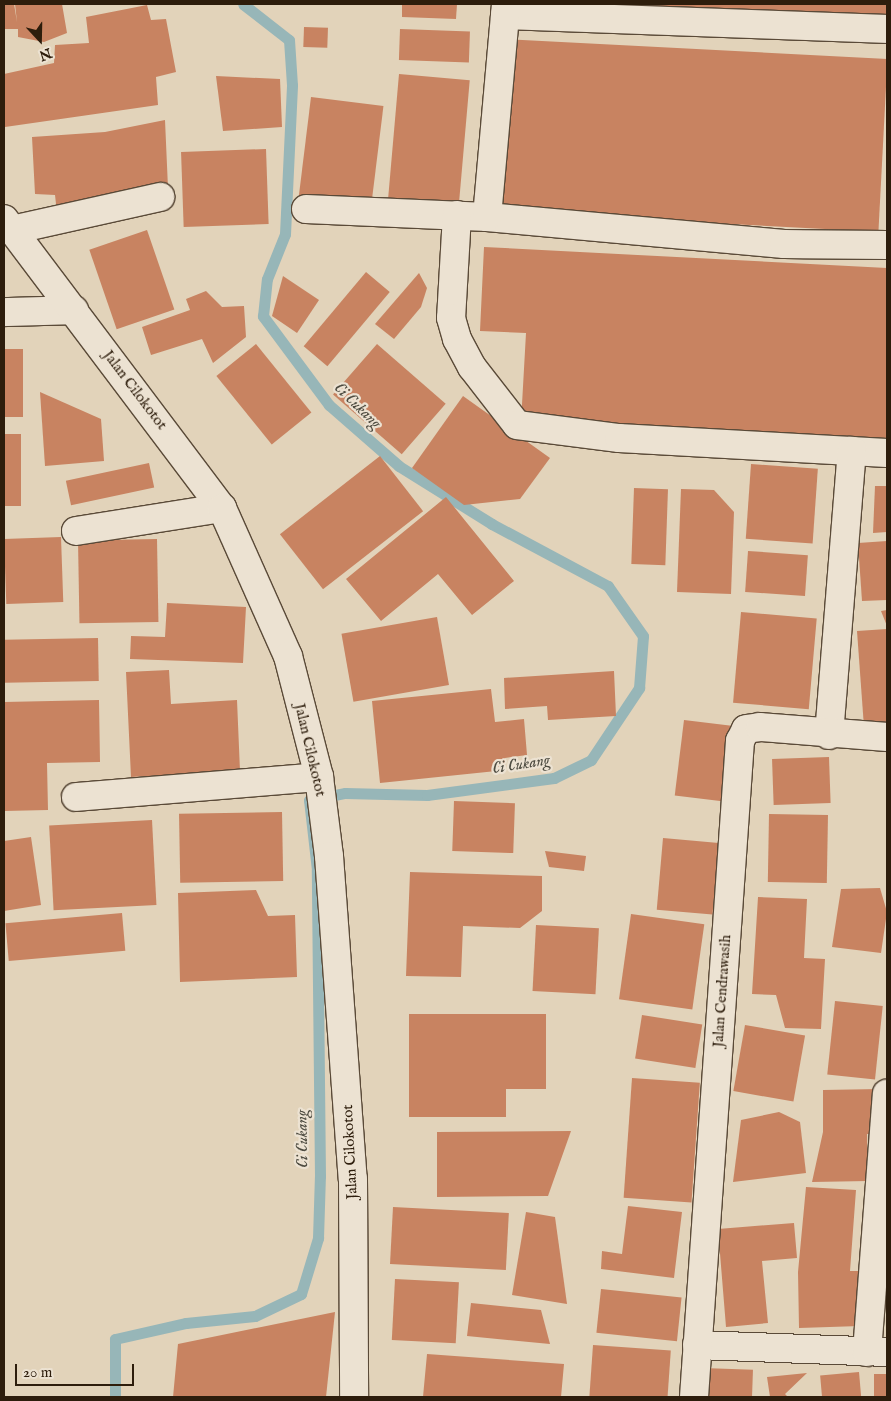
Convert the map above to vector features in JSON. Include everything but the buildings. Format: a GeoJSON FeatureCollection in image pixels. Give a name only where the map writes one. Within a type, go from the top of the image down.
{"type":"FeatureCollection","features":[{"type":"Feature","properties":{"kind":"street"},"geometry":{"type":"LineString","coordinates":[[488,217],[505,9],[887,29]]}},
{"type":"Feature","properties":{"kind":"street"},"geometry":{"type":"LineString","coordinates":[[8,225],[160,197]]}},
{"type":"Feature","properties":{"kind":"street"},"geometry":{"type":"LineString","coordinates":[[306,208],[488,217],[784,244],[887,245]]}},
{"type":"Feature","properties":{"kind":"street"},"geometry":{"type":"LineString","coordinates":[[457,215],[453,325],[472,367],[517,425],[619,438],[887,453]]}},
{"type":"Feature","properties":{"kind":"street","name":"Jalan Cilokotot"},"geometry":{"type":"LineString","coordinates":[[8,225],[222,508],[288,656],[321,792],[353,1179],[354,1397]]}},
{"type":"Feature","properties":{"kind":"street"},"geometry":{"type":"LineString","coordinates":[[4,312],[74,310]]}},
{"type":"Feature","properties":{"kind":"street"},"geometry":{"type":"LineString","coordinates":[[829,735],[852,451]]}},
{"type":"Feature","properties":{"kind":"street"},"geometry":{"type":"LineString","coordinates":[[76,531],[222,508]]}},
{"type":"Feature","properties":{"kind":"street","name":"Jalan Cendrawasih"},"geometry":{"type":"LineString","coordinates":[[694,1397],[740,742],[746,729],[760,727],[829,735],[887,737]]}},
{"type":"Feature","properties":{"kind":"street"},"geometry":{"type":"LineString","coordinates":[[76,797],[321,792]]}},
{"type":"Feature","properties":{"kind":"street"},"geometry":{"type":"LineString","coordinates":[[697,1345],[877,1352],[887,1094]]}},
{"type":"Feature","properties":{"kind":"waterway","name":"Ci Cukang"},"geometry":{"type":"LineString","coordinates":[[115,1397],[115,1339],[186,1323],[255,1316],[301,1294],[318,1238],[320,1176],[317,870],[309,800],[345,793],[427,795],[554,778],[591,760],[639,688],[643,636],[608,586],[492,524],[399,466],[329,405],[263,316],[267,279],[285,234],[292,85],[289,40],[243,4]]}}]}
